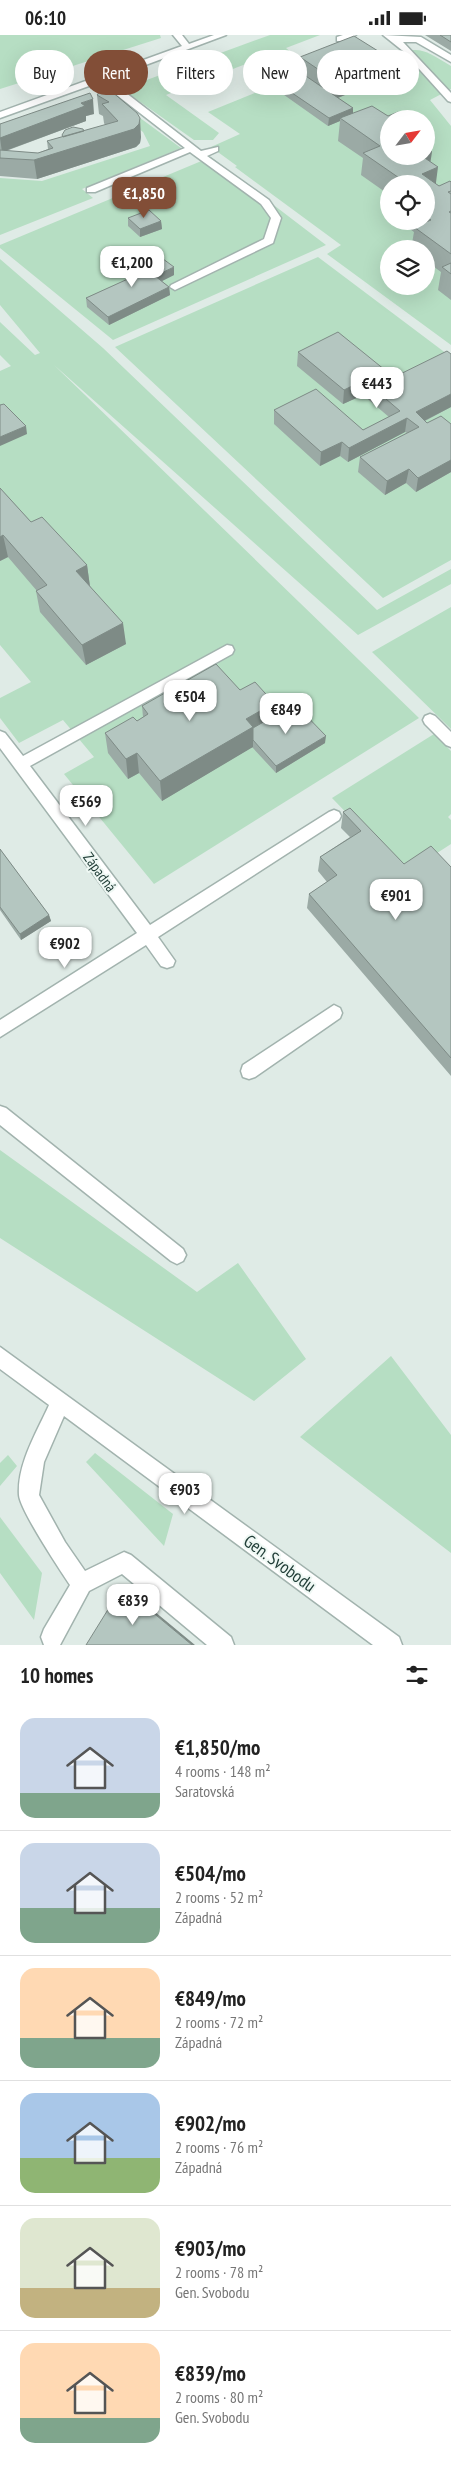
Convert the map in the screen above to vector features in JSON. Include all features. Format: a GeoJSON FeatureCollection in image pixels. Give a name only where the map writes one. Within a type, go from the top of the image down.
{"type":"FeatureCollection","features":[{"type":"Feature","properties":{"kind":"street"},"geometry":{"type":"LineString","coordinates":[[177,35],[188,47]]}},
{"type":"Feature","properties":{"kind":"street"},"geometry":{"type":"LineString","coordinates":[[148,62],[222,35]]}},
{"type":"Feature","properties":{"kind":"street"},"geometry":{"type":"LineString","coordinates":[[340,39],[352,35]]}},
{"type":"Feature","properties":{"kind":"street"},"geometry":{"type":"LineString","coordinates":[[390,38],[418,39],[451,59]]}},
{"type":"Feature","properties":{"kind":"street"},"geometry":{"type":"LineString","coordinates":[[390,38],[406,49],[450,96]]}},
{"type":"Feature","properties":{"kind":"street"},"geometry":{"type":"LineString","coordinates":[[0,115],[84,85]]}},
{"type":"Feature","properties":{"kind":"street"},"geometry":{"type":"LineString","coordinates":[[123,95],[265,202],[276,218],[269,241],[175,287]]}},
{"type":"Feature","properties":{"kind":"street"},"geometry":{"type":"LineString","coordinates":[[91,189],[196,151],[215,149]]}},
{"type":"Feature","properties":{"kind":"street"},"geometry":{"type":"LineString","coordinates":[[21,764],[227,650]]}},
{"type":"Feature","properties":{"kind":"street"},"geometry":{"type":"LineString","coordinates":[[430,720],[451,741]]}},
{"type":"Feature","properties":{"kind":"street","name":"Západná"},"geometry":{"type":"LineString","coordinates":[[0,737],[146,936],[167,961]]}},
{"type":"Feature","properties":{"kind":"street"},"geometry":{"type":"LineString","coordinates":[[0,1029],[334,816]]}},
{"type":"Feature","properties":{"kind":"street"},"geometry":{"type":"LineString","coordinates":[[249,1071],[334,1013]]}},
{"type":"Feature","properties":{"kind":"street"},"geometry":{"type":"LineString","coordinates":[[0,1114],[177,1255]]}},
{"type":"Feature","properties":{"kind":"street","name":"Gen. Svobodu"},"geometry":{"type":"LineString","coordinates":[[0,1357],[391,1645]]}},
{"type":"Feature","properties":{"kind":"street"},"geometry":{"type":"LineString","coordinates":[[60,1401],[34,1462],[29,1496],[58,1549],[82,1584]]}},
{"type":"Feature","properties":{"kind":"street"},"geometry":{"type":"LineString","coordinates":[[52,1637],[82,1584],[124,1562],[222,1645]]}},
{"type":"Feature","properties":{"kind":"green space"},"geometry":{"type":"Polygon","coordinates":[[[0,35],[160,35],[161,38],[123,50],[84,50],[84,62],[74,66],[74,50],[15,50],[15,84],[0,89],[0,35]]]}},
{"type":"Feature","properties":{"kind":"green space"},"geometry":{"type":"Polygon","coordinates":[[[270,35],[320,35],[286,48],[288,50],[243,50],[243,65],[233,69],[233,50],[229,50],[270,35]]]}},
{"type":"Feature","properties":{"kind":"green space"},"geometry":{"type":"Polygon","coordinates":[[[419,50],[429,53],[451,66],[451,89],[430,100],[451,126],[451,345],[383,295],[435,295],[435,240],[380,240],[380,293],[327,254],[341,245],[235,167],[237,166],[211,147],[240,134],[208,112],[250,95],[307,95],[307,72],[317,68],[317,95],[419,95],[419,50]]]}},
{"type":"Feature","properties":{"kind":"green space"},"geometry":{"type":"Polygon","coordinates":[[[158,76],[158,95],[166,95],[219,133],[213,140],[194,140],[130,95],[148,95],[148,80],[158,76]]]}},
{"type":"Feature","properties":{"kind":"green space"},"geometry":{"type":"Polygon","coordinates":[[[117,101],[181,148],[82,189],[93,198],[0,235],[0,178],[42,181],[150,146],[143,132],[109,106],[117,101]]]}},
{"type":"Feature","properties":{"kind":"green space"},"geometry":{"type":"Polygon","coordinates":[[[211,157],[326,245],[113,340],[0,248],[0,245],[211,157]]]}},
{"type":"Feature","properties":{"kind":"green space"},"geometry":{"type":"Polygon","coordinates":[[[318,257],[451,357],[451,560],[383,598],[115,347],[318,257]]]}},
{"type":"Feature","properties":{"kind":"green space"},"geometry":{"type":"Polygon","coordinates":[[[0,259],[103,348],[377,610],[451,569],[451,584],[358,635],[54,365],[419,718],[154,884],[64,774],[94,757],[63,720],[19,743],[0,718],[0,698],[31,682],[0,645],[0,371],[11,366],[0,355],[0,322],[35,355],[40,353],[0,305],[0,259]]]}},
{"type":"Feature","properties":{"kind":"green space"},"geometry":{"type":"Polygon","coordinates":[[[451,607],[451,729],[372,652],[451,607]]]}},
{"type":"Feature","properties":{"kind":"green space"},"geometry":{"type":"Polygon","coordinates":[[[434,734],[451,751],[451,814],[448,817],[451,820],[451,844],[434,855],[400,868],[332,798],[434,734]]]}},
{"type":"Feature","properties":{"kind":"green space"},"geometry":{"type":"Polygon","coordinates":[[[0,1150],[197,1292],[238,1263],[306,1359],[254,1401],[0,1238],[0,1150]]]}},
{"type":"Feature","properties":{"kind":"green space"},"geometry":{"type":"Polygon","coordinates":[[[391,1356],[451,1435],[451,1553],[300,1437],[391,1356]]]}},
{"type":"Feature","properties":{"kind":"green space"},"geometry":{"type":"Polygon","coordinates":[[[95,1453],[173,1514],[164,1546],[86,1462],[95,1453]]]}},
{"type":"Feature","properties":{"kind":"green space"},"geometry":{"type":"Polygon","coordinates":[[[8,1455],[17,1466],[0,1486],[0,1463],[8,1455]]]}},
{"type":"Feature","properties":{"kind":"green space"},"geometry":{"type":"Polygon","coordinates":[[[0,1517],[42,1573],[34,1620],[0,1573],[0,1517]]]}},
{"type":"Feature","properties":{"kind":"building"},"geometry":{"type":"Polygon","coordinates":[[[440,35],[451,35],[451,42],[440,35]]]}},
{"type":"Feature","properties":{"kind":"building"},"geometry":{"type":"Polygon","coordinates":[[[354,36],[376,50],[318,50],[354,36]]]}},
{"type":"Feature","properties":{"kind":"building"},"geometry":{"type":"Polygon","coordinates":[[[317,50],[317,69],[307,62],[307,54],[317,50]]]}},
{"type":"Feature","properties":{"kind":"building"},"geometry":{"type":"Polygon","coordinates":[[[307,77],[317,84],[317,95],[334,95],[353,108],[329,118],[295,95],[307,95],[307,77]]]}},
{"type":"Feature","properties":{"kind":"building"},"geometry":{"type":"Polygon","coordinates":[[[84,95],[91,95],[93,99],[81,103],[85,106],[0,138],[0,124],[84,95]]]}},
{"type":"Feature","properties":{"kind":"building"},"geometry":{"type":"Polygon","coordinates":[[[97,95],[116,95],[137,113],[140,118],[139,124],[134,129],[34,160],[0,158],[0,150],[38,153],[53,148],[47,141],[118,121],[102,104],[109,102],[97,95]]]}},
{"type":"Feature","properties":{"kind":"building"},"geometry":{"type":"Polygon","coordinates":[[[372,106],[380,111],[380,146],[340,118],[372,106]]]}},
{"type":"Feature","properties":{"kind":"building"},"geometry":{"type":"Polygon","coordinates":[[[73,127],[83,129],[84,131],[63,137],[62,135],[65,130],[73,127]]]}},
{"type":"Feature","properties":{"kind":"building"},"geometry":{"type":"Polygon","coordinates":[[[380,146],[380,165],[363,153],[380,146]]]}},
{"type":"Feature","properties":{"kind":"building"},"geometry":{"type":"Polygon","coordinates":[[[380,165],[435,165],[438,167],[422,174],[423,175],[395,175],[380,165]]]}},
{"type":"Feature","properties":{"kind":"building"},"geometry":{"type":"Polygon","coordinates":[[[450,181],[451,191],[448,192],[451,194],[451,211],[449,212],[451,213],[451,254],[435,242],[435,240],[432,240],[418,230],[435,230],[435,183],[439,186],[450,181]]]}},
{"type":"Feature","properties":{"kind":"building"},"geometry":{"type":"Polygon","coordinates":[[[149,210],[161,221],[140,229],[128,218],[149,210]]]}},
{"type":"Feature","properties":{"kind":"building"},"geometry":{"type":"Polygon","coordinates":[[[159,256],[174,267],[155,276],[169,287],[108,317],[86,298],[141,273],[135,267],[159,256]]]}},
{"type":"Feature","properties":{"kind":"building"},"geometry":{"type":"Polygon","coordinates":[[[451,263],[451,274],[442,267],[451,263]]]}},
{"type":"Feature","properties":{"kind":"building"},"geometry":{"type":"Polygon","coordinates":[[[338,332],[385,370],[371,377],[380,384],[447,351],[451,354],[451,394],[416,412],[427,423],[441,416],[451,424],[451,460],[418,478],[409,469],[387,481],[360,457],[419,427],[407,418],[349,448],[342,442],[321,452],[274,410],[316,389],[363,430],[400,411],[364,380],[344,390],[298,352],[338,332]]]}},
{"type":"Feature","properties":{"kind":"building"},"geometry":{"type":"Polygon","coordinates":[[[4,404],[26,426],[0,437],[0,405],[4,404]]]}},
{"type":"Feature","properties":{"kind":"building"},"geometry":{"type":"Polygon","coordinates":[[[0,488],[31,522],[42,517],[87,565],[76,571],[123,623],[82,645],[36,591],[47,585],[3,535],[0,537],[0,488]]]}},
{"type":"Feature","properties":{"kind":"building"},"geometry":{"type":"Polygon","coordinates":[[[216,664],[240,690],[255,682],[274,703],[246,719],[253,727],[160,781],[137,753],[126,759],[105,733],[133,717],[137,721],[148,714],[142,706],[216,664]]]}},
{"type":"Feature","properties":{"kind":"building"},"geometry":{"type":"Polygon","coordinates":[[[295,704],[326,736],[276,766],[253,740],[253,728],[295,704]]]}},
{"type":"Feature","properties":{"kind":"building"},"geometry":{"type":"Polygon","coordinates":[[[350,808],[404,864],[431,846],[451,867],[451,1058],[309,894],[337,875],[320,857],[361,831],[343,812],[350,808]]]}},
{"type":"Feature","properties":{"kind":"building"},"geometry":{"type":"Polygon","coordinates":[[[0,849],[49,915],[20,934],[0,907],[0,849]]]}},
{"type":"Feature","properties":{"kind":"building"},"geometry":{"type":"Polygon","coordinates":[[[122,1587],[192,1645],[86,1645],[122,1587]]]}}]}
